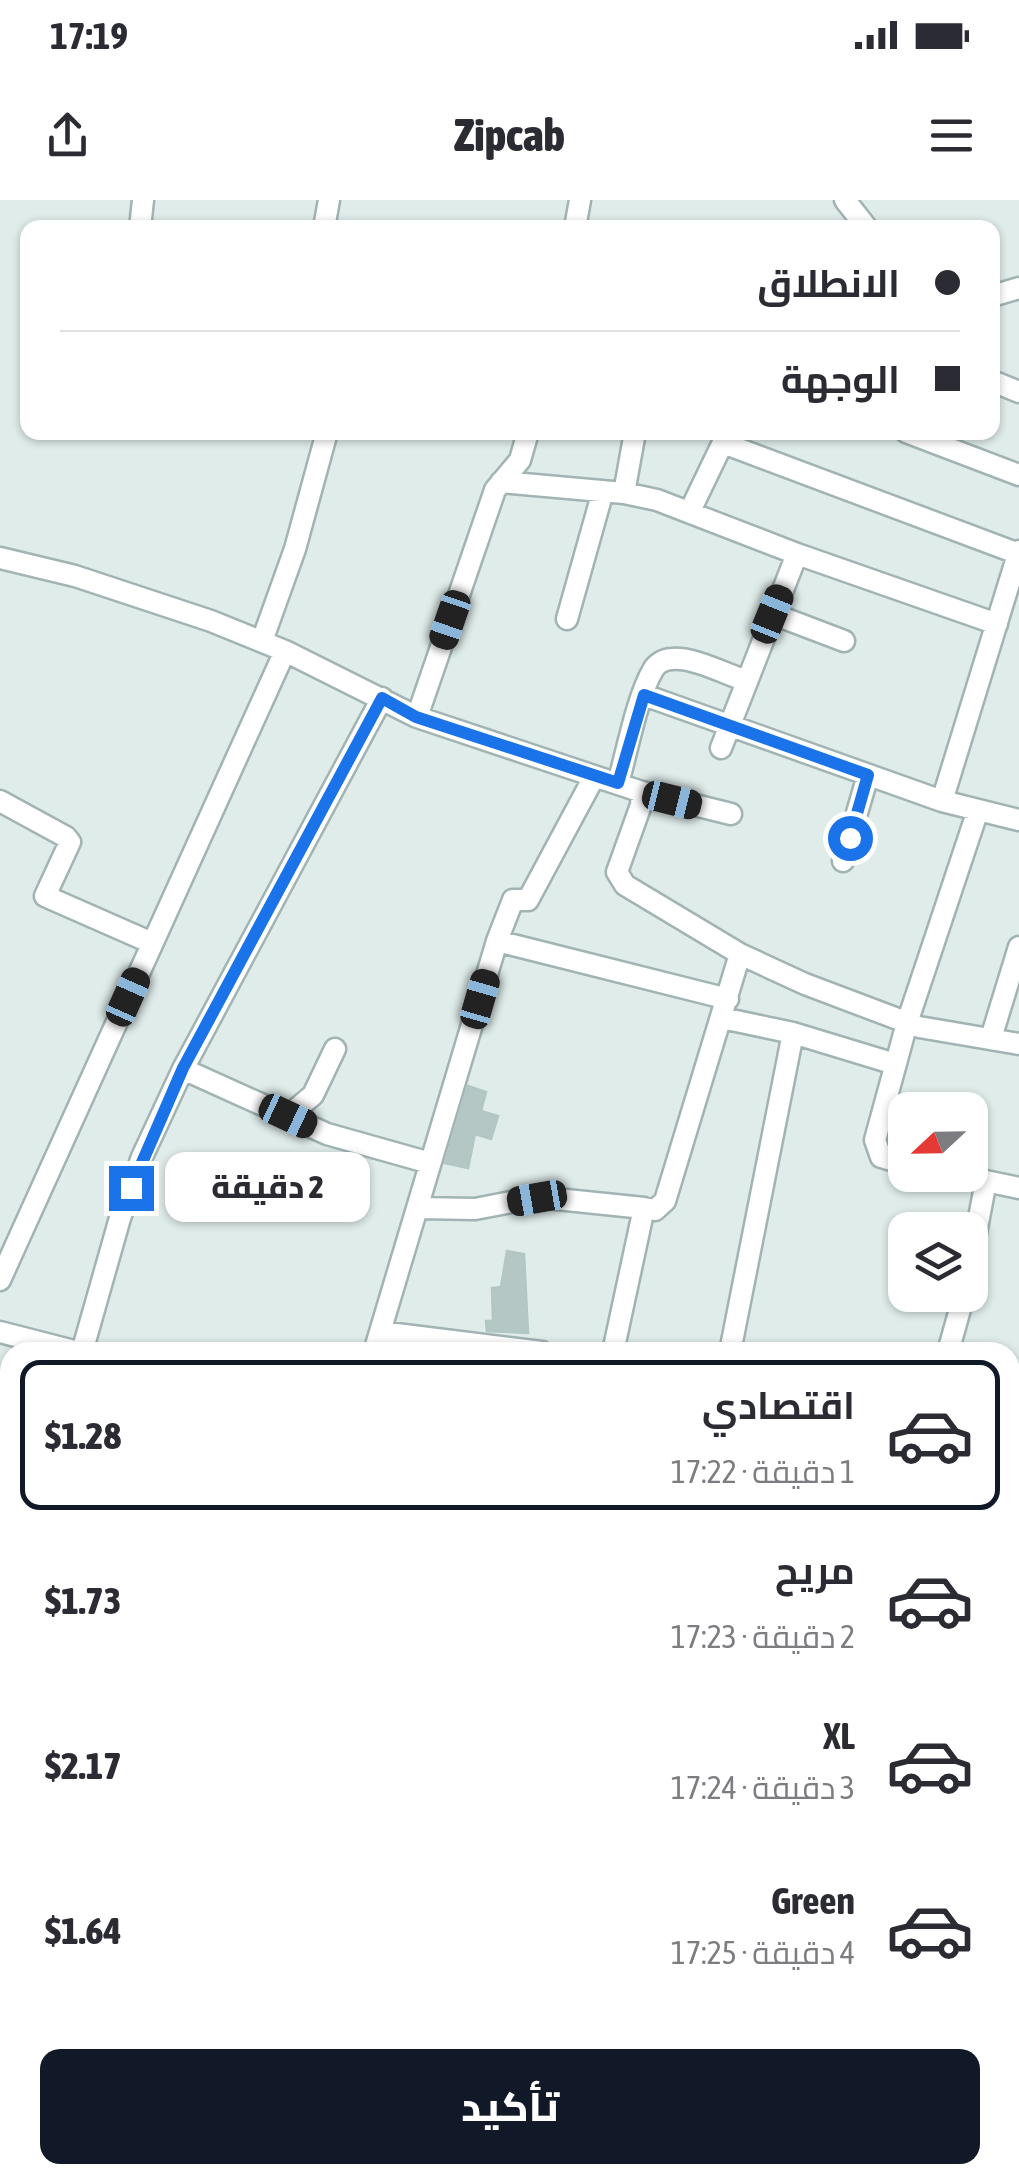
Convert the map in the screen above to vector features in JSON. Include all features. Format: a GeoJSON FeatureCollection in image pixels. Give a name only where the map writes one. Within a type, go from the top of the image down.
{"type":"FeatureCollection","features":[{"type":"Feature","properties":{"kind":"street"},"geometry":{"type":"LineString","coordinates":[[262,641],[305,518],[325,440]]}},
{"type":"Feature","properties":{"kind":"street"},"geometry":{"type":"LineString","coordinates":[[416,717],[495,490],[520,460],[526,440]]}},
{"type":"Feature","properties":{"kind":"street"},"geometry":{"type":"LineString","coordinates":[[567,618],[632,440]]}},
{"type":"Feature","properties":{"kind":"street"},"geometry":{"type":"LineString","coordinates":[[690,510],[725,440]]}},
{"type":"Feature","properties":{"kind":"street"},"geometry":{"type":"LineString","coordinates":[[731,440],[1019,553],[942,801]]}},
{"type":"Feature","properties":{"kind":"street"},"geometry":{"type":"LineString","coordinates":[[927,440],[1019,475]]}},
{"type":"Feature","properties":{"kind":"street"},"geometry":{"type":"LineString","coordinates":[[501,482],[613,492],[690,510],[797,554],[997,624]]}},
{"type":"Feature","properties":{"kind":"street"},"geometry":{"type":"LineString","coordinates":[[721,748],[797,554]]}},
{"type":"Feature","properties":{"kind":"street"},"geometry":{"type":"LineString","coordinates":[[0,558],[75,576],[262,641],[416,717],[642,792],[731,814]]}},
{"type":"Feature","properties":{"kind":"street"},"geometry":{"type":"LineString","coordinates":[[772,614],[844,641]]}},
{"type":"Feature","properties":{"kind":"street"},"geometry":{"type":"LineString","coordinates":[[0,1280],[285,651]]}},
{"type":"Feature","properties":{"kind":"street"},"geometry":{"type":"LineString","coordinates":[[618,783],[653,670],[666,660],[683,660],[747,681]]}},
{"type":"Feature","properties":{"kind":"street"},"geometry":{"type":"LineString","coordinates":[[644,695],[942,801],[1019,820]]}},
{"type":"Feature","properties":{"kind":"street"},"geometry":{"type":"LineString","coordinates":[[83,1342],[142,1157],[183,1068],[382,698]]}},
{"type":"Feature","properties":{"kind":"street"},"geometry":{"type":"LineString","coordinates":[[843,861],[868,775]]}},
{"type":"Feature","properties":{"kind":"street"},"geometry":{"type":"LineString","coordinates":[[377,1342],[497,941],[514,900],[528,900],[594,777]]}},
{"type":"Feature","properties":{"kind":"street"},"geometry":{"type":"LineString","coordinates":[[642,792],[618,872],[620,880],[740,954],[805,984],[907,1023],[1019,1044]]}},
{"type":"Feature","properties":{"kind":"street"},"geometry":{"type":"LineString","coordinates":[[0,800],[70,842],[45,896],[152,943]]}},
{"type":"Feature","properties":{"kind":"street"},"geometry":{"type":"LineString","coordinates":[[888,1092],[907,1023],[978,810]]}},
{"type":"Feature","properties":{"kind":"street"},"geometry":{"type":"LineString","coordinates":[[497,941],[725,1008],[895,1064]]}},
{"type":"Feature","properties":{"kind":"street"},"geometry":{"type":"LineString","coordinates":[[991,1038],[1019,947]]}},
{"type":"Feature","properties":{"kind":"street"},"geometry":{"type":"LineString","coordinates":[[418,1208],[475,1208],[537,1198],[655,1210],[666,1201],[740,954]]}},
{"type":"Feature","properties":{"kind":"street"},"geometry":{"type":"LineString","coordinates":[[732,1342],[793,1033]]}},
{"type":"Feature","properties":{"kind":"street"},"geometry":{"type":"LineString","coordinates":[[288,1116],[313,1094],[335,1048]]}},
{"type":"Feature","properties":{"kind":"street"},"geometry":{"type":"LineString","coordinates":[[183,1068],[327,1134],[430,1163]]}},
{"type":"Feature","properties":{"kind":"street"},"geometry":{"type":"LineString","coordinates":[[888,1093],[875,1146],[881,1157],[888,1159]]}},
{"type":"Feature","properties":{"kind":"street"},"geometry":{"type":"LineString","coordinates":[[988,1181],[1019,1188]]}},
{"type":"Feature","properties":{"kind":"street"},"geometry":{"type":"LineString","coordinates":[[615,1342],[644,1208]]}},
{"type":"Feature","properties":{"kind":"street"},"geometry":{"type":"LineString","coordinates":[[951,1342],[959,1312]]}},
{"type":"Feature","properties":{"kind":"street"},"geometry":{"type":"LineString","coordinates":[[0,1332],[40,1342]]}},
{"type":"Feature","properties":{"kind":"building"},"geometry":{"type":"Polygon","coordinates":[[[468,1086],[486,1092],[481,1111],[498,1116],[491,1139],[475,1134],[468,1168],[445,1163],[468,1086]]]}},
{"type":"Feature","properties":{"kind":"building"},"geometry":{"type":"Polygon","coordinates":[[[507,1251],[524,1254],[528,1333],[487,1331],[486,1321],[493,1321],[492,1288],[501,1287],[507,1251]]]}},
{"type":"Feature","properties":{"kind":"route"},"geometry":{"type":"LineString","coordinates":[[131,1188],[183,1068],[382,698],[416,717],[618,783],[644,695],[868,775],[850,838]]}}]}
